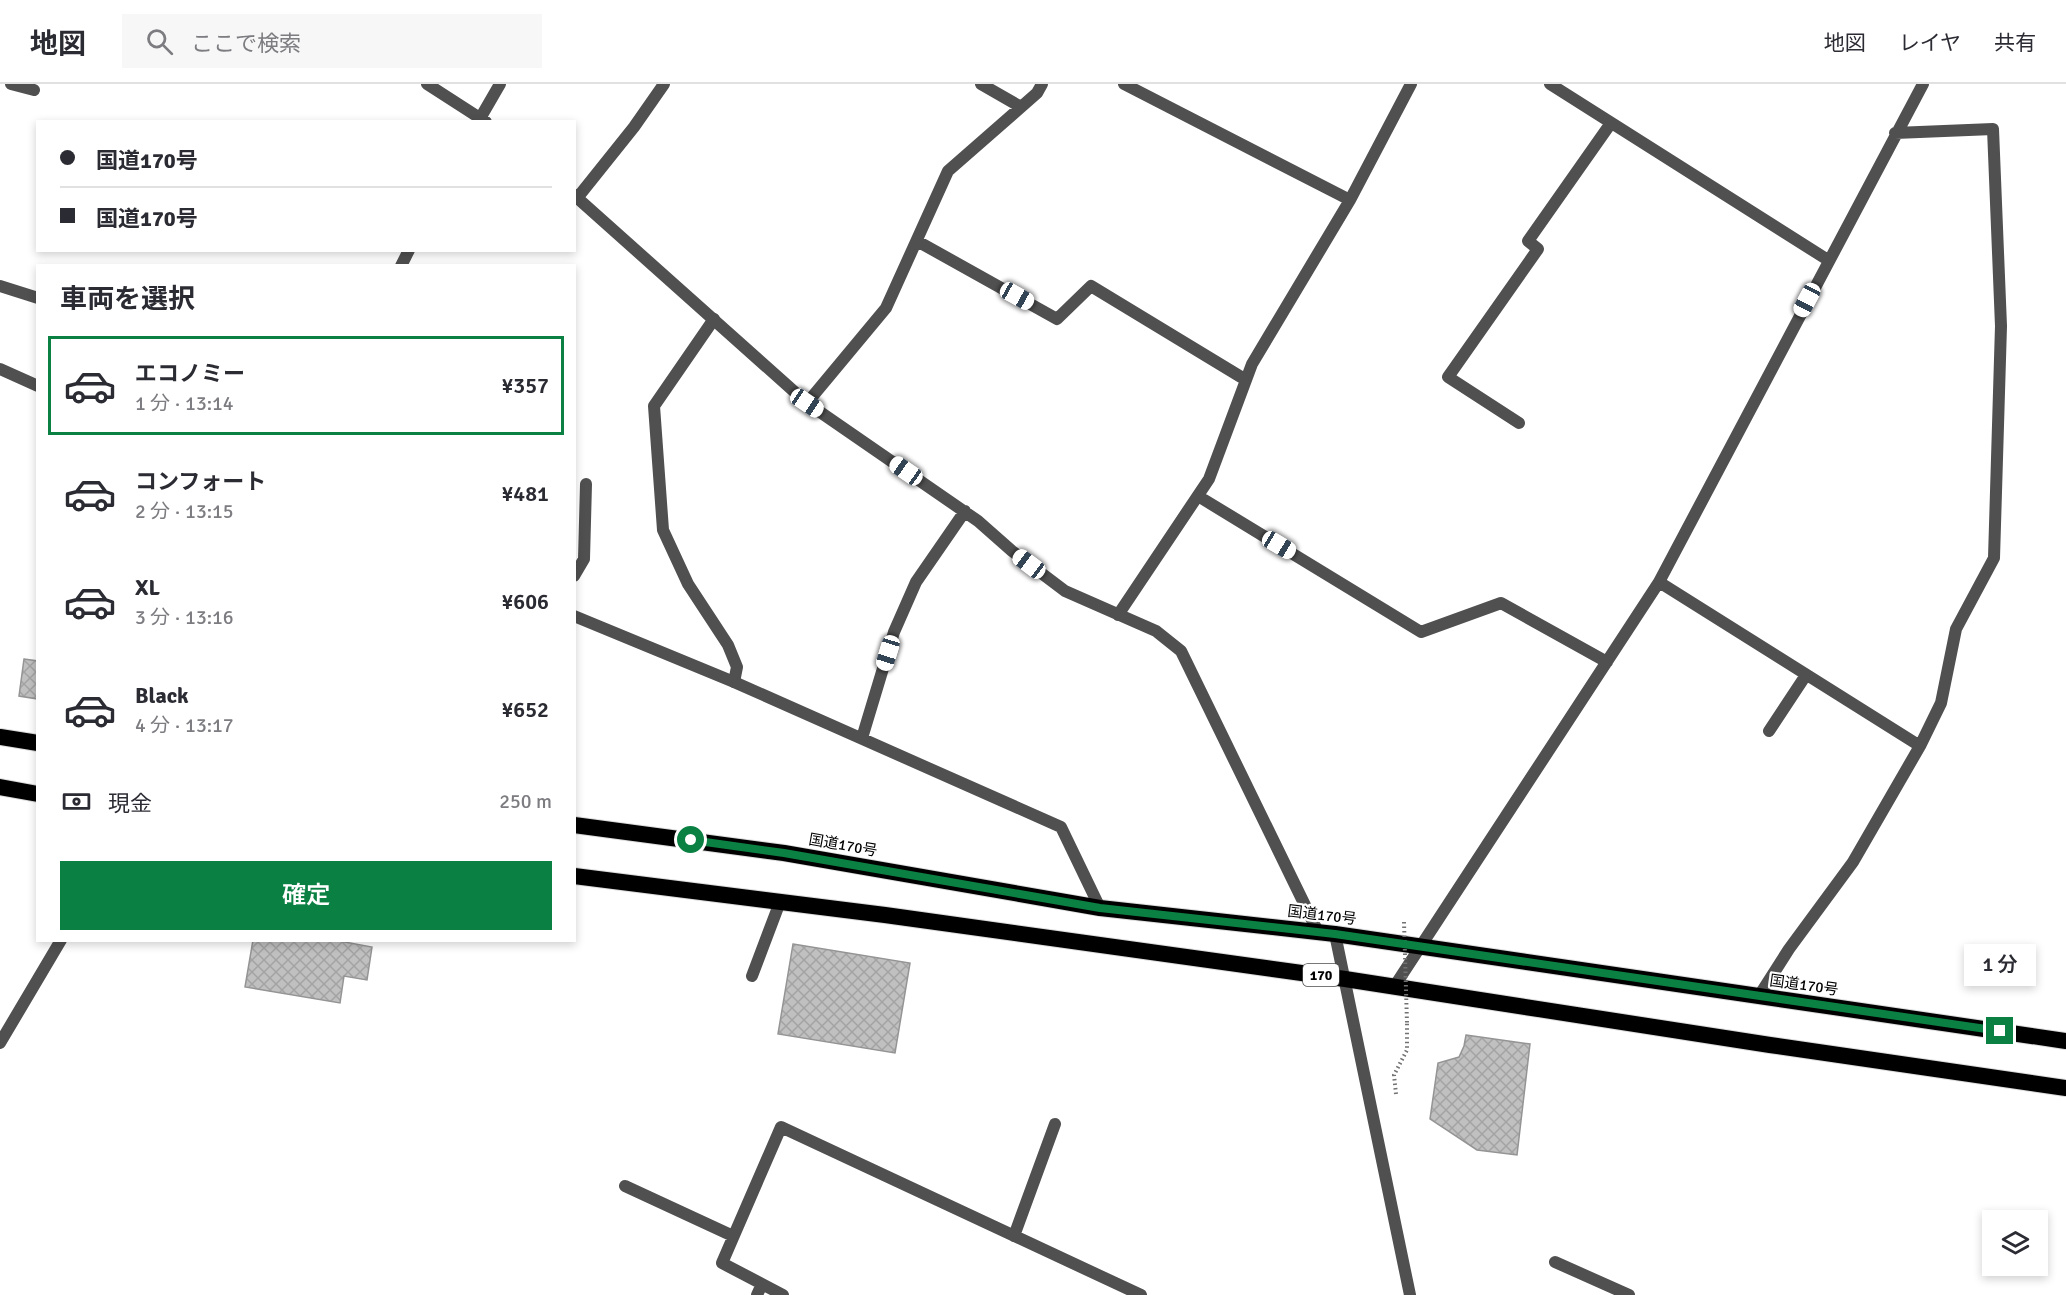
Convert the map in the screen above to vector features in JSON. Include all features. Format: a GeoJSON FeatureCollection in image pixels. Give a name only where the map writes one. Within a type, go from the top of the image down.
{"type":"FeatureCollection","features":[{"type":"Feature","properties":{"kind":"highway"},"geometry":{"type":"LineString","coordinates":[[0,737],[36,743]]}},
{"type":"Feature","properties":{"kind":"highway"},"geometry":{"type":"LineString","coordinates":[[0,787],[36,794]]}},
{"type":"Feature","properties":{"kind":"highway","name":"国道170号"},"geometry":{"type":"LineString","coordinates":[[576,825],[784,853],[1100,908],[1327,933],[2066,1041]]}},
{"type":"Feature","properties":{"kind":"highway","name":"170"},"geometry":{"type":"LineString","coordinates":[[576,876],[1345,979],[2066,1088]]}},
{"type":"Feature","properties":{"kind":"street"},"geometry":{"type":"LineString","coordinates":[[11,84],[34,90]]}},
{"type":"Feature","properties":{"kind":"street"},"geometry":{"type":"LineString","coordinates":[[427,84],[481,120],[500,84]]}},
{"type":"Feature","properties":{"kind":"street"},"geometry":{"type":"LineString","coordinates":[[664,84],[634,127],[576,196],[807,403],[965,512],[1065,591],[1156,631],[1181,651],[1327,933],[1345,979],[1410,1295]]}},
{"type":"Feature","properties":{"kind":"street"},"geometry":{"type":"LineString","coordinates":[[981,84],[1021,107]]}},
{"type":"Feature","properties":{"kind":"street"},"geometry":{"type":"LineString","coordinates":[[807,403],[886,308],[948,171],[1021,107],[1042,84]]}},
{"type":"Feature","properties":{"kind":"street"},"geometry":{"type":"LineString","coordinates":[[1124,84],[1350,200]]}},
{"type":"Feature","properties":{"kind":"street"},"geometry":{"type":"LineString","coordinates":[[1118,615],[1209,479],[1252,364],[1350,200],[1411,84]]}},
{"type":"Feature","properties":{"kind":"street"},"geometry":{"type":"LineString","coordinates":[[1550,84],[1828,260]]}},
{"type":"Feature","properties":{"kind":"street"},"geometry":{"type":"LineString","coordinates":[[1394,987],[1659,582],[1923,84]]}},
{"type":"Feature","properties":{"kind":"street"},"geometry":{"type":"LineString","coordinates":[[1519,423],[1448,377],[1538,249],[1528,240],[1611,123]]}},
{"type":"Feature","properties":{"kind":"street"},"geometry":{"type":"LineString","coordinates":[[1759,996],[1789,949],[1853,862],[1920,746],[1941,703],[1956,629],[1994,558],[2001,326],[1993,129],[1895,134]]}},
{"type":"Feature","properties":{"kind":"street"},"geometry":{"type":"LineString","coordinates":[[917,241],[1057,319],[1091,286],[1246,380]]}},
{"type":"Feature","properties":{"kind":"street"},"geometry":{"type":"LineString","coordinates":[[0,286],[36,297]]}},
{"type":"Feature","properties":{"kind":"street"},"geometry":{"type":"LineString","coordinates":[[714,319],[654,406],[663,530],[688,584],[728,645],[736,667],[734,682]]}},
{"type":"Feature","properties":{"kind":"street"},"geometry":{"type":"LineString","coordinates":[[0,369],[36,385]]}},
{"type":"Feature","properties":{"kind":"street"},"geometry":{"type":"LineString","coordinates":[[576,573],[584,559],[586,484]]}},
{"type":"Feature","properties":{"kind":"street"},"geometry":{"type":"LineString","coordinates":[[1198,496],[1421,632],[1501,603],[1607,662]]}},
{"type":"Feature","properties":{"kind":"street"},"geometry":{"type":"LineString","coordinates":[[862,738],[894,632],[916,582],[965,512]]}},
{"type":"Feature","properties":{"kind":"street"},"geometry":{"type":"LineString","coordinates":[[1659,582],[1920,746]]}},
{"type":"Feature","properties":{"kind":"street"},"geometry":{"type":"LineString","coordinates":[[576,617],[734,682],[1061,827],[1100,908]]}},
{"type":"Feature","properties":{"kind":"street"},"geometry":{"type":"LineString","coordinates":[[1769,731],[1806,675]]}},
{"type":"Feature","properties":{"kind":"street"},"geometry":{"type":"LineString","coordinates":[[752,975],[780,902]]}},
{"type":"Feature","properties":{"kind":"street"},"geometry":{"type":"LineString","coordinates":[[0,1043],[60,942]]}},
{"type":"Feature","properties":{"kind":"street"},"geometry":{"type":"LineString","coordinates":[[1014,1236],[1055,1124]]}},
{"type":"Feature","properties":{"kind":"street"},"geometry":{"type":"LineString","coordinates":[[783,1295],[760,1289],[722,1263],[781,1127],[1141,1295]]}},
{"type":"Feature","properties":{"kind":"street"},"geometry":{"type":"LineString","coordinates":[[625,1186],[732,1236]]}},
{"type":"Feature","properties":{"kind":"street"},"geometry":{"type":"LineString","coordinates":[[1555,1262],[1629,1295]]}},
{"type":"Feature","properties":{"kind":"path"},"geometry":{"type":"LineString","coordinates":[[1397,1104],[1394,1075],[1407,1050],[1404,922]]}},
{"type":"Feature","properties":{"kind":"building"},"geometry":{"type":"Polygon","coordinates":[[[24,659],[36,661],[36,699],[19,696],[24,659]]]}},
{"type":"Feature","properties":{"kind":"building"},"geometry":{"type":"Polygon","coordinates":[[[253,942],[345,942],[372,947],[367,980],[344,976],[340,1003],[245,987],[253,942]]]}},
{"type":"Feature","properties":{"kind":"building"},"geometry":{"type":"Polygon","coordinates":[[[793,944],[910,963],[895,1053],[778,1034],[793,944]]]}},
{"type":"Feature","properties":{"kind":"building"},"geometry":{"type":"Polygon","coordinates":[[[1466,1035],[1530,1044],[1517,1155],[1477,1150],[1430,1119],[1438,1063],[1459,1057],[1466,1035]]]}},
{"type":"Feature","properties":{"kind":"route"},"geometry":{"type":"LineString","coordinates":[[691,840],[784,853],[1100,908],[1335,934],[2000,1031]]}}]}
